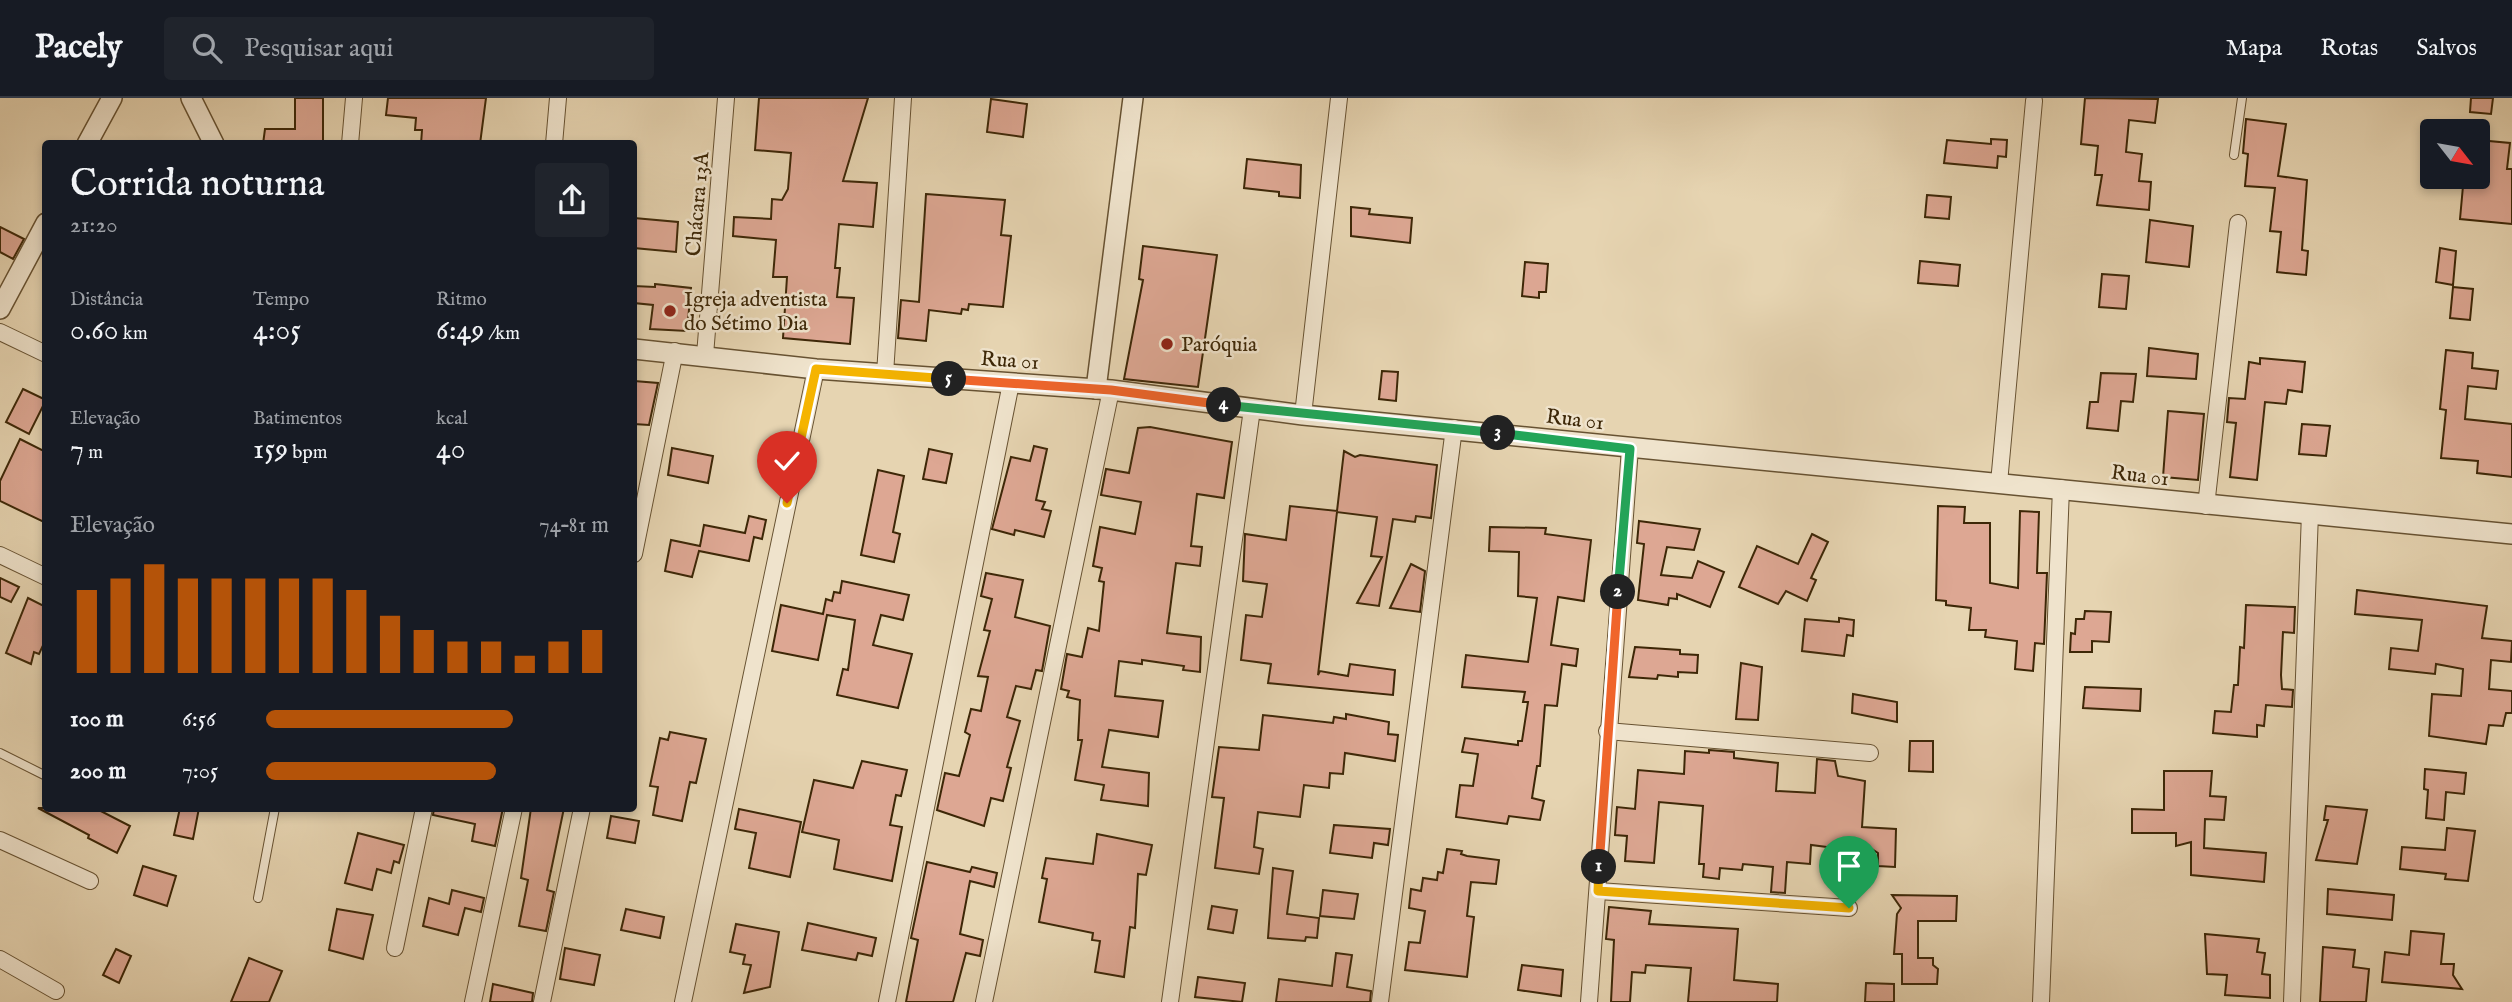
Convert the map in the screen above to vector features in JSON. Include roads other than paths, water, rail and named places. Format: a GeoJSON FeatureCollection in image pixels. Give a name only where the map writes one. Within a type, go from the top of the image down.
{"type":"FeatureCollection","features":[{"type":"Feature","properties":{"kind":"street"},"geometry":{"type":"LineString","coordinates":[[90,140],[112,98]]}},
{"type":"Feature","properties":{"kind":"street"},"geometry":{"type":"LineString","coordinates":[[191,98],[212,140]]}},
{"type":"Feature","properties":{"kind":"street"},"geometry":{"type":"LineString","coordinates":[[350,140],[354,98]]}},
{"type":"Feature","properties":{"kind":"street"},"geometry":{"type":"LineString","coordinates":[[555,140],[558,98]]}},
{"type":"Feature","properties":{"kind":"street","name":"Chácara 13A"},"geometry":{"type":"LineString","coordinates":[[705,355],[726,98]]}},
{"type":"Feature","properties":{"kind":"street"},"geometry":{"type":"LineString","coordinates":[[886,374],[903,98]]}},
{"type":"Feature","properties":{"kind":"street"},"geometry":{"type":"LineString","coordinates":[[984,1002],[1103,390],[1133,98]]}},
{"type":"Feature","properties":{"kind":"street"},"geometry":{"type":"LineString","coordinates":[[1303,415],[1339,98]]}},
{"type":"Feature","properties":{"kind":"street"},"geometry":{"type":"LineString","coordinates":[[1999,483],[2034,101]]}},
{"type":"Feature","properties":{"kind":"street"},"geometry":{"type":"LineString","coordinates":[[2206,506],[2238,223]]}},
{"type":"Feature","properties":{"kind":"street"},"geometry":{"type":"LineString","coordinates":[[0,309],[42,230]]}},
{"type":"Feature","properties":{"kind":"street"},"geometry":{"type":"LineString","coordinates":[[0,332],[42,352]]}},
{"type":"Feature","properties":{"kind":"street","name":"Rua 01"},"geometry":{"type":"LineString","coordinates":[[637,349],[675,351],[816,369],[1103,390],[1303,415],[1454,428],[1630,449],[2061,488],[2206,506],[2310,513],[2512,534]]}},
{"type":"Feature","properties":{"kind":"street"},"geometry":{"type":"LineString","coordinates":[[637,539],[675,351]]}},
{"type":"Feature","properties":{"kind":"street"},"geometry":{"type":"LineString","coordinates":[[683,1002],[816,369]]}},
{"type":"Feature","properties":{"kind":"street"},"geometry":{"type":"LineString","coordinates":[[887,1002],[1011,383]]}},
{"type":"Feature","properties":{"kind":"street"},"geometry":{"type":"LineString","coordinates":[[1170,1002],[1252,409]]}},
{"type":"Feature","properties":{"kind":"street"},"geometry":{"type":"LineString","coordinates":[[1380,1002],[1454,428]]}},
{"type":"Feature","properties":{"kind":"street"},"geometry":{"type":"LineString","coordinates":[[1589,1002],[1630,449]]}},
{"type":"Feature","properties":{"kind":"street"},"geometry":{"type":"LineString","coordinates":[[2041,1002],[2061,488]]}},
{"type":"Feature","properties":{"kind":"street"},"geometry":{"type":"LineString","coordinates":[[2292,1002],[2310,513]]}},
{"type":"Feature","properties":{"kind":"street"},"geometry":{"type":"LineString","coordinates":[[0,555],[42,576]]}},
{"type":"Feature","properties":{"kind":"street"},"geometry":{"type":"LineString","coordinates":[[1607,732],[1870,752]]}},
{"type":"Feature","properties":{"kind":"street"},"geometry":{"type":"LineString","coordinates":[[395,948],[423,812]]}},
{"type":"Feature","properties":{"kind":"street"},"geometry":{"type":"LineString","coordinates":[[473,1002],[513,812]]}},
{"type":"Feature","properties":{"kind":"street"},"geometry":{"type":"LineString","coordinates":[[542,1002],[581,812]]}},
{"type":"Feature","properties":{"kind":"street"},"geometry":{"type":"LineString","coordinates":[[0,839],[90,881]]}},
{"type":"Feature","properties":{"kind":"street"},"geometry":{"type":"LineString","coordinates":[[1598,891],[1849,908]]}},
{"type":"Feature","properties":{"kind":"street"},"geometry":{"type":"LineString","coordinates":[[0,959],[56,991]]}},
{"type":"Feature","properties":{"kind":"lane"},"geometry":{"type":"LineString","coordinates":[[2234,155],[2242,98]]}},
{"type":"Feature","properties":{"kind":"lane"},"geometry":{"type":"LineString","coordinates":[[0,752],[42,774]]}},
{"type":"Feature","properties":{"kind":"lane"},"geometry":{"type":"LineString","coordinates":[[258,898],[274,812]]}},
{"type":"Feature","properties":{"kind":"place","name":"Igreja adventista do Sétimo Dia"},"geometry":{"type":"Point","coordinates":[670,311]}},
{"type":"Feature","properties":{"kind":"place","name":"Paróquia"},"geometry":{"type":"Point","coordinates":[1167,344]}}]}
